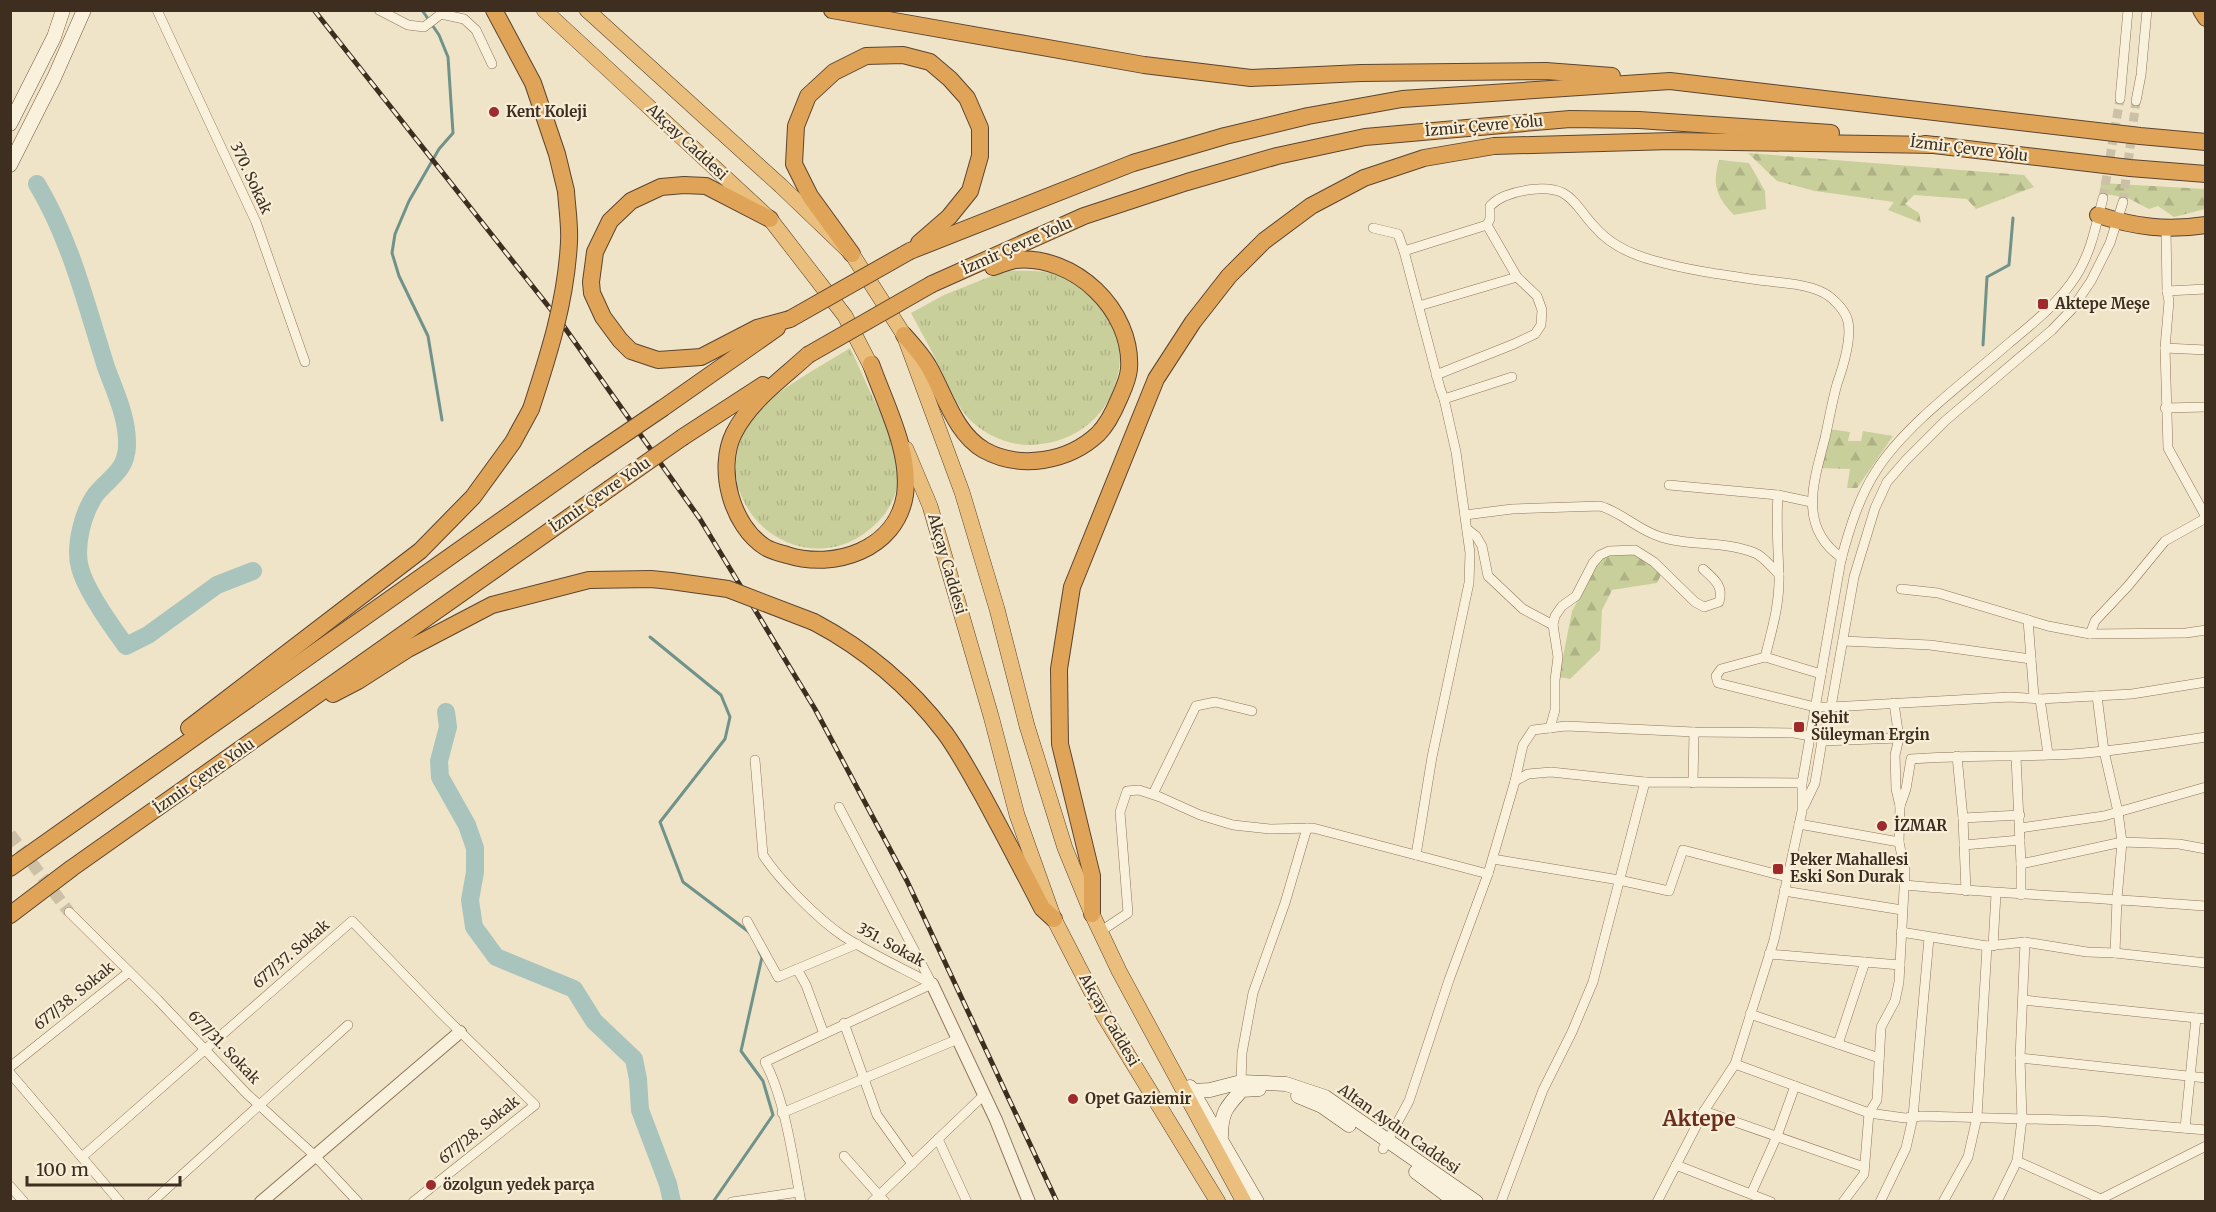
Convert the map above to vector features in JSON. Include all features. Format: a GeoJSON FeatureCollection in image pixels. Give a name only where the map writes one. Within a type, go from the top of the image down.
{"type":"FeatureCollection","features":[{"type":"Feature","properties":{"kind":"highway"},"geometry":{"type":"LineString","coordinates":[[97,806],[153,754],[420,550],[473,497],[513,442],[531,409],[551,350],[563,300],[569,240],[566,191],[557,154],[533,83],[494,10]]}},
{"type":"Feature","properties":{"kind":"highway","name":"Akçay Caddesi"},"geometry":{"type":"LineString","coordinates":[[544,10],[770,219],[845,316],[871,364],[930,506],[991,716],[1017,815],[1054,919],[1104,1016],[1218,1202]]}},
{"type":"Feature","properties":{"kind":"highway","name":"Akçay Caddesi"},"geometry":{"type":"LineString","coordinates":[[586,10],[781,186],[852,254],[904,335],[962,492],[997,609],[1030,737],[1065,848],[1092,914],[1152,1034],[1244,1202]]}},
{"type":"Feature","properties":{"kind":"highway"},"geometry":{"type":"LineString","coordinates":[[832,10],[1144,65],[1251,78],[1361,73],[1546,70],[1670,81],[2205,142]]}},
{"type":"Feature","properties":{"kind":"highway"},"geometry":{"type":"LineString","coordinates":[[2201,10],[2205,18]]}},
{"type":"Feature","properties":{"kind":"highway"},"geometry":{"type":"LineString","coordinates":[[852,254],[810,196],[794,164],[796,126],[808,96],[834,72],[866,56],[903,55],[930,62],[967,98],[980,128],[980,156],[970,191],[949,217],[910,251]]}},
{"type":"Feature","properties":{"kind":"highway"},"geometry":{"type":"LineString","coordinates":[[10,868],[719,367],[790,319],[910,251],[1133,163],[1225,136],[1308,116],[1402,99],[1670,81]]}},
{"type":"Feature","properties":{"kind":"highway","name":"İzmir Çevre Yolu"},"geometry":{"type":"LineString","coordinates":[[10,915],[72,868],[683,437],[808,355],[932,284],[1084,216],[1187,182],[1277,156],[1365,137],[1570,119],[1639,120],[1788,129],[2130,168],[2205,174]]}},
{"type":"Feature","properties":{"kind":"highway"},"geometry":{"type":"LineString","coordinates":[[1092,914],[1092,876],[1060,744],[1059,669],[1072,587],[1156,379],[1192,322],[1229,276],[1264,241],[1311,206],[1364,178],[1424,158],[1494,146],[1672,141],[1936,145]]}},
{"type":"Feature","properties":{"kind":"highway"},"geometry":{"type":"LineString","coordinates":[[770,219],[706,186],[661,187],[631,201],[610,221],[595,252],[591,282],[592,293],[603,317],[620,340],[631,351],[658,360],[701,357],[757,328],[790,319]]}},
{"type":"Feature","properties":{"kind":"highway"},"geometry":{"type":"LineString","coordinates":[[2100,207],[2117,221],[2142,227],[2178,229],[2205,225]]}},
{"type":"Feature","properties":{"kind":"highway"},"geometry":{"type":"LineString","coordinates":[[904,335],[928,364],[952,413],[968,437],[984,449],[1016,461],[1034,461],[1068,455],[1099,433],[1109,418],[1129,371],[1128,351],[1125,336],[1111,308],[1091,284],[1075,273],[1050,263],[1015,260],[932,284]]}},
{"type":"Feature","properties":{"kind":"highway"},"geometry":{"type":"LineString","coordinates":[[808,355],[749,408],[727,450],[726,468],[728,490],[734,508],[754,536],[765,547],[800,559],[827,561],[858,554],[889,530],[900,513],[906,480],[902,456],[871,364]]}},
{"type":"Feature","properties":{"kind":"highway"},"geometry":{"type":"LineString","coordinates":[[278,723],[358,681],[408,649],[492,605],[589,580],[651,579],[728,589],[814,622],[833,632],[882,667],[906,689],[945,734],[986,802],[1042,908],[1054,919]]}},
{"type":"Feature","properties":{"kind":"main road"},"geometry":{"type":"LineString","coordinates":[[10,124],[54,37],[63,10]]}},
{"type":"Feature","properties":{"kind":"main road"},"geometry":{"type":"LineString","coordinates":[[10,165],[54,78],[84,10]]}},
{"type":"Feature","properties":{"kind":"main road"},"geometry":{"type":"LineString","coordinates":[[1152,1034],[1194,1091],[1257,1202]]}},
{"type":"Feature","properties":{"kind":"main road","name":"Altan Aydın Caddesi"},"geometry":{"type":"LineString","coordinates":[[1194,1091],[1210,1090],[1241,1082],[1286,1084],[1325,1097],[1456,1202]]}},
{"type":"Feature","properties":{"kind":"main road","name":"Altan Aydın Caddesi"},"geometry":{"type":"LineString","coordinates":[[1221,1136],[1221,1118],[1228,1105],[1242,1090],[1267,1088],[1295,1094],[1322,1106],[1476,1202]]}},
{"type":"Feature","properties":{"kind":"street"},"geometry":{"type":"LineString","coordinates":[[379,10],[408,25],[424,27],[441,14],[464,19],[476,30],[492,64]]}},
{"type":"Feature","properties":{"kind":"street"},"geometry":{"type":"LineString","coordinates":[[2120,99],[2128,10]]}},
{"type":"Feature","properties":{"kind":"street"},"geometry":{"type":"LineString","coordinates":[[2136,101],[2141,75],[2147,10]]}},
{"type":"Feature","properties":{"kind":"street","name":"370. Sokak"},"geometry":{"type":"LineString","coordinates":[[156,11],[256,222],[305,362]]}},
{"type":"Feature","properties":{"kind":"street"},"geometry":{"type":"LineString","coordinates":[[1404,251],[1487,225],[1490,219],[1490,206],[1504,196],[1539,189],[1562,193],[1575,204],[1594,227],[1623,250],[1650,260],[1690,269],[1803,286],[1823,292],[1844,312],[1848,330],[1842,368],[1816,472],[1811,502],[1814,522],[1823,539],[1833,552],[1842,558]]}},
{"type":"Feature","properties":{"kind":"street"},"geometry":{"type":"LineString","coordinates":[[1657,1202],[1704,1111],[1735,1064],[1769,954],[1802,811],[1815,783],[1854,577],[1875,508],[1887,482],[1913,452],[1945,421],[2052,330],[2072,309],[2096,272],[2110,243],[2123,201]]}},
{"type":"Feature","properties":{"kind":"street"},"geometry":{"type":"LineString","coordinates":[[1802,811],[1802,783],[1842,558],[1850,527],[1876,470],[1923,417],[2013,340],[2067,289],[2090,250],[2100,207]]}},
{"type":"Feature","properties":{"kind":"street"},"geometry":{"type":"LineString","coordinates":[[1436,375],[1515,344],[1535,334],[1541,325],[1542,310],[1537,296],[1517,277],[1487,225]]}},
{"type":"Feature","properties":{"kind":"street"},"geometry":{"type":"LineString","coordinates":[[1373,228],[1398,234],[1404,251],[1456,452],[1470,553],[1469,583],[1432,757],[1416,855]]}},
{"type":"Feature","properties":{"kind":"street"},"geometry":{"type":"LineString","coordinates":[[2090,634],[2095,621],[2165,541],[2205,517],[2168,448],[2165,408],[2165,348],[2169,300],[2166,228]]}},
{"type":"Feature","properties":{"kind":"street"},"geometry":{"type":"LineString","coordinates":[[1419,306],[1517,277]]}},
{"type":"Feature","properties":{"kind":"street"},"geometry":{"type":"LineString","coordinates":[[2167,291],[2205,289]]}},
{"type":"Feature","properties":{"kind":"street"},"geometry":{"type":"LineString","coordinates":[[2165,348],[2205,350]]}},
{"type":"Feature","properties":{"kind":"street"},"geometry":{"type":"LineString","coordinates":[[1444,399],[1512,376]]}},
{"type":"Feature","properties":{"kind":"street"},"geometry":{"type":"LineString","coordinates":[[2165,408],[2205,407]]}},
{"type":"Feature","properties":{"kind":"street"},"geometry":{"type":"LineString","coordinates":[[1669,485],[1778,495],[1811,502]]}},
{"type":"Feature","properties":{"kind":"street"},"geometry":{"type":"LineString","coordinates":[[1765,657],[1777,611],[1778,495]]}},
{"type":"Feature","properties":{"kind":"street"},"geometry":{"type":"LineString","coordinates":[[1465,515],[1512,509],[1600,506],[1613,510],[1656,536],[1678,542],[1723,545],[1756,553],[1779,574]]}},
{"type":"Feature","properties":{"kind":"street"},"geometry":{"type":"LineString","coordinates":[[1467,529],[1476,536],[1482,546],[1488,576],[1523,609],[1553,625]]}},
{"type":"Feature","properties":{"kind":"street"},"geometry":{"type":"LineString","coordinates":[[1550,728],[1555,710],[1558,657],[1553,625],[1555,616],[1562,606],[1576,596],[1593,563],[1600,555],[1609,550],[1635,550],[1654,562],[1704,608],[1719,602],[1721,595],[1718,583],[1703,569]]}},
{"type":"Feature","properties":{"kind":"street"},"geometry":{"type":"LineString","coordinates":[[1901,589],[1938,593],[2028,620],[2090,634],[2186,633],[2205,630]]}},
{"type":"Feature","properties":{"kind":"street"},"geometry":{"type":"LineString","coordinates":[[2028,620],[2031,659],[2048,754]]}},
{"type":"Feature","properties":{"kind":"street"},"geometry":{"type":"LineString","coordinates":[[1843,641],[1930,645],[2031,659]]}},
{"type":"Feature","properties":{"kind":"street"},"geometry":{"type":"LineString","coordinates":[[1821,674],[1765,657],[1721,669],[1716,676],[1718,683],[1815,707],[2132,694],[2205,682]]}},
{"type":"Feature","properties":{"kind":"street"},"geometry":{"type":"LineString","coordinates":[[2097,696],[2104,751],[2118,812],[2122,842],[2115,953]]}},
{"type":"Feature","properties":{"kind":"street"},"geometry":{"type":"LineString","coordinates":[[1153,794],[1196,706],[1215,702],[1252,711]]}},
{"type":"Feature","properties":{"kind":"street"},"geometry":{"type":"LineString","coordinates":[[1843,1202],[1864,1174],[1869,1113],[1877,1100],[1881,1027],[1894,1001],[1899,982],[1905,872],[1899,842],[1900,806],[1896,789],[1895,755],[1899,738],[1894,703]]}},
{"type":"Feature","properties":{"kind":"street"},"geometry":{"type":"LineString","coordinates":[[1385,1145],[1410,1101],[1449,980],[1493,859],[1523,745],[1533,730],[1596,727],[1694,732],[1794,733],[1810,736]]}},
{"type":"Feature","properties":{"kind":"street"},"geometry":{"type":"LineString","coordinates":[[1693,783],[1694,732]]}},
{"type":"Feature","properties":{"kind":"street"},"geometry":{"type":"LineString","coordinates":[[1900,806],[1906,789],[1911,759],[1957,756],[2016,757],[2104,751],[2205,737]]}},
{"type":"Feature","properties":{"kind":"street"},"geometry":{"type":"LineString","coordinates":[[1822,741],[1899,738]]}},
{"type":"Feature","properties":{"kind":"street"},"geometry":{"type":"LineString","coordinates":[[1957,756],[1963,818],[1966,891]]}},
{"type":"Feature","properties":{"kind":"street"},"geometry":{"type":"LineString","coordinates":[[2016,757],[2020,815],[2021,895]]}},
{"type":"Feature","properties":{"kind":"street","name":"351. Sokak"},"geometry":{"type":"LineString","coordinates":[[755,760],[763,855],[770,867],[791,890],[840,934],[932,984],[984,1095],[1029,1202]]}},
{"type":"Feature","properties":{"kind":"street"},"geometry":{"type":"LineString","coordinates":[[1515,781],[1528,774],[1551,772],[1645,782],[1802,783]]}},
{"type":"Feature","properties":{"kind":"street"},"geometry":{"type":"LineString","coordinates":[[1502,1202],[1543,1090],[1572,1032],[1593,982],[1645,782]]}},
{"type":"Feature","properties":{"kind":"street"},"geometry":{"type":"LineString","coordinates":[[2020,828],[2104,816],[2205,787]]}},
{"type":"Feature","properties":{"kind":"street"},"geometry":{"type":"LineString","coordinates":[[1101,931],[1128,913],[1120,812],[1127,792],[1139,790],[1200,815],[1233,825],[1270,829],[1307,828],[1334,833],[1488,874]]}},
{"type":"Feature","properties":{"kind":"street"},"geometry":{"type":"LineString","coordinates":[[732,1202],[800,1197],[783,1113],[765,1062],[844,1023],[932,984],[839,807]]}},
{"type":"Feature","properties":{"kind":"street"},"geometry":{"type":"LineString","coordinates":[[1963,818],[2020,815]]}},
{"type":"Feature","properties":{"kind":"street"},"geometry":{"type":"LineString","coordinates":[[1799,824],[1899,842]]}},
{"type":"Feature","properties":{"kind":"street"},"geometry":{"type":"LineString","coordinates":[[1241,1082],[1242,1053],[1253,993],[1285,903],[1307,828]]}},
{"type":"Feature","properties":{"kind":"street"},"geometry":{"type":"LineString","coordinates":[[1964,845],[2020,840]]}},
{"type":"Feature","properties":{"kind":"street"},"geometry":{"type":"LineString","coordinates":[[2021,864],[2122,842],[2179,844],[2205,849]]}},
{"type":"Feature","properties":{"kind":"street"},"geometry":{"type":"LineString","coordinates":[[1493,859],[1619,880],[1668,891],[1683,850],[1787,877]]}},
{"type":"Feature","properties":{"kind":"street"},"geometry":{"type":"LineString","coordinates":[[1904,885],[1996,894],[2117,898],[2205,906]]}},
{"type":"Feature","properties":{"kind":"street"},"geometry":{"type":"LineString","coordinates":[[1784,891],[1902,909]]}},
{"type":"Feature","properties":{"kind":"street"},"geometry":{"type":"LineString","coordinates":[[1944,1202],[1968,1157],[1977,1117],[1996,894]]}},
{"type":"Feature","properties":{"kind":"street","name":"677/31. Sokak"},"geometry":{"type":"LineString","coordinates":[[69,912],[259,1105],[314,1155],[358,1202]]}},
{"type":"Feature","properties":{"kind":"street","name":"677/37. Sokak"},"geometry":{"type":"LineString","coordinates":[[82,1157],[352,921],[535,1105]]}},
{"type":"Feature","properties":{"kind":"street"},"geometry":{"type":"LineString","coordinates":[[747,921],[778,977],[857,944]]}},
{"type":"Feature","properties":{"kind":"street"},"geometry":{"type":"LineString","coordinates":[[1901,932],[1990,946],[2025,942],[2087,952],[2205,963]]}},
{"type":"Feature","properties":{"kind":"street"},"geometry":{"type":"LineString","coordinates":[[1880,1202],[1906,1148],[1913,1117],[1929,938]]}},
{"type":"Feature","properties":{"kind":"street"},"geometry":{"type":"LineString","coordinates":[[1997,1202],[2017,1161],[2022,1119],[2020,1058],[2025,942]]}},
{"type":"Feature","properties":{"kind":"street"},"geometry":{"type":"LineString","coordinates":[[1769,954],[1900,965]]}},
{"type":"Feature","properties":{"kind":"street"},"geometry":{"type":"LineString","coordinates":[[1838,1044],[1865,962]]}},
{"type":"Feature","properties":{"kind":"street"},"geometry":{"type":"LineString","coordinates":[[797,969],[806,985],[824,1034]]}},
{"type":"Feature","properties":{"kind":"street","name":"677/38. Sokak"},"geometry":{"type":"LineString","coordinates":[[10,1067],[129,972]]}},
{"type":"Feature","properties":{"kind":"street"},"geometry":{"type":"LineString","coordinates":[[2024,1000],[2201,1018],[2190,1076],[2185,1128]]}},
{"type":"Feature","properties":{"kind":"street"},"geometry":{"type":"LineString","coordinates":[[1750,1014],[1879,1058]]}},
{"type":"Feature","properties":{"kind":"street"},"geometry":{"type":"LineString","coordinates":[[844,1023],[877,1115],[912,1164]]}},
{"type":"Feature","properties":{"kind":"street"},"geometry":{"type":"LineString","coordinates":[[152,1202],[348,1025]]}},
{"type":"Feature","properties":{"kind":"street"},"geometry":{"type":"LineString","coordinates":[[261,1202],[460,1032]]}},
{"type":"Feature","properties":{"kind":"street"},"geometry":{"type":"LineString","coordinates":[[783,1113],[958,1039]]}},
{"type":"Feature","properties":{"kind":"street"},"geometry":{"type":"LineString","coordinates":[[2020,1058],[2205,1078]]}},
{"type":"Feature","properties":{"kind":"street"},"geometry":{"type":"LineString","coordinates":[[1735,1064],[1869,1113],[1905,1119],[1977,1117],[2099,1121],[2205,1131]]}},
{"type":"Feature","properties":{"kind":"street"},"geometry":{"type":"LineString","coordinates":[[10,1073],[120,1202]]}},
{"type":"Feature","properties":{"kind":"street"},"geometry":{"type":"LineString","coordinates":[[1751,1194],[1777,1136],[1795,1086]]}},
{"type":"Feature","properties":{"kind":"street"},"geometry":{"type":"LineString","coordinates":[[844,1156],[879,1199],[984,1095]]}},
{"type":"Feature","properties":{"kind":"street","name":"677/28. Sokak"},"geometry":{"type":"LineString","coordinates":[[413,1202],[535,1105]]}},
{"type":"Feature","properties":{"kind":"street"},"geometry":{"type":"LineString","coordinates":[[1704,1111],[1864,1167]]}},
{"type":"Feature","properties":{"kind":"street"},"geometry":{"type":"LineString","coordinates":[[938,1139],[967,1202]]}},
{"type":"Feature","properties":{"kind":"street"},"geometry":{"type":"LineString","coordinates":[[2017,1161],[2100,1200],[2205,1146]]}},
{"type":"Feature","properties":{"kind":"street"},"geometry":{"type":"LineString","coordinates":[[1676,1165],[1771,1202]]}},
{"type":"Feature","properties":{"kind":"street"},"geometry":{"type":"LineString","coordinates":[[10,1186],[24,1202]]}},
{"type":"Feature","properties":{"kind":"green space"},"geometry":{"type":"Polygon","coordinates":[[[1748,153],[2024,175],[2034,187],[1976,209],[1967,199],[1914,195],[1905,204],[1919,213],[1921,223],[1888,210],[1894,202],[1815,191],[1777,181],[1748,153]]]}},
{"type":"Feature","properties":{"kind":"green space"},"geometry":{"type":"Polygon","coordinates":[[[1719,160],[1749,163],[1765,191],[1766,209],[1734,215],[1717,190],[1716,176],[1719,160]]]}},
{"type":"Feature","properties":{"kind":"green space"},"geometry":{"type":"Polygon","coordinates":[[[2101,183],[2205,189],[2205,209],[2174,217],[2158,206],[2149,209],[2128,198],[2100,193],[2101,183]]]}},
{"type":"Feature","properties":{"kind":"green space"},"geometry":{"type":"Polygon","coordinates":[[[1004,271],[1041,272],[1063,277],[1092,295],[1111,319],[1119,346],[1118,374],[1108,401],[1089,424],[1063,439],[1029,445],[1012,443],[996,438],[974,424],[956,401],[911,313],[944,295],[1004,271]]]}},
{"type":"Feature","properties":{"kind":"green space"},"geometry":{"type":"Polygon","coordinates":[[[850,348],[895,442],[900,464],[897,488],[888,510],[856,539],[827,548],[798,546],[772,534],[752,515],[739,489],[736,460],[746,428],[765,405],[792,384],[850,348]]]}},
{"type":"Feature","properties":{"kind":"green space"},"geometry":{"type":"Polygon","coordinates":[[[1829,429],[1850,432],[1848,441],[1861,441],[1863,431],[1893,436],[1857,488],[1847,488],[1850,469],[1819,468],[1829,429]]]}},
{"type":"Feature","properties":{"kind":"green space"},"geometry":{"type":"Polygon","coordinates":[[[1634,552],[1662,573],[1657,583],[1612,590],[1602,610],[1600,650],[1570,679],[1559,677],[1572,611],[1602,556],[1634,552]]]}},
{"type":"Feature","properties":{"kind":"waterway"},"geometry":{"type":"LineString","coordinates":[[422,10],[439,35],[448,57],[453,133],[439,149],[409,201],[395,234],[392,253],[399,276],[428,336],[442,420]]}},
{"type":"Feature","properties":{"kind":"waterway"},"geometry":{"type":"LineString","coordinates":[[37,184],[68,250],[120,405],[127,436],[124,462],[91,501],[81,529],[78,559],[83,577],[94,598],[126,646],[148,635],[217,585],[253,571]]}},
{"type":"Feature","properties":{"kind":"waterway"},"geometry":{"type":"LineString","coordinates":[[1983,345],[1987,277],[2009,265],[2013,218]]}},
{"type":"Feature","properties":{"kind":"waterway"},"geometry":{"type":"LineString","coordinates":[[650,637],[721,695],[730,717],[725,739],[660,822],[683,882],[749,932]]}},
{"type":"Feature","properties":{"kind":"waterway"},"geometry":{"type":"LineString","coordinates":[[446,712],[448,727],[439,761],[440,777],[467,825],[475,848],[475,872],[470,900],[474,927],[496,957],[574,989],[594,1021],[634,1059],[640,1110],[668,1184],[672,1202]]}},
{"type":"Feature","properties":{"kind":"waterway"},"geometry":{"type":"LineString","coordinates":[[713,1202],[773,1115],[763,1081],[741,1051],[762,957],[759,951]]}},
{"type":"Feature","properties":{"kind":"tunnel"},"geometry":{"type":"LineString","coordinates":[[2103,198],[2120,99]]}},
{"type":"Feature","properties":{"kind":"tunnel"},"geometry":{"type":"LineString","coordinates":[[2123,202],[2136,101]]}},
{"type":"Feature","properties":{"kind":"tunnel"},"geometry":{"type":"LineString","coordinates":[[10,834],[69,912]]}},
{"type":"Feature","properties":{"kind":"railway"},"geometry":{"type":"LineString","coordinates":[[314,10],[560,321],[700,519],[815,709],[907,881],[1057,1202]]}},
{"type":"Feature","properties":{"kind":"place","name":"Kent Koleji"},"geometry":{"type":"Point","coordinates":[494,112]}},
{"type":"Feature","properties":{"kind":"place","name":"Aktepe Meşe"},"geometry":{"type":"Point","coordinates":[2043,304]}},
{"type":"Feature","properties":{"kind":"place","name":"Şehit Süleyman Ergin"},"geometry":{"type":"Point","coordinates":[1799,727]}},
{"type":"Feature","properties":{"kind":"place","name":"İZMAR"},"geometry":{"type":"Point","coordinates":[1882,826]}},
{"type":"Feature","properties":{"kind":"place","name":"Peker Mahallesi Eski Son Durak"},"geometry":{"type":"Point","coordinates":[1778,869]}},
{"type":"Feature","properties":{"kind":"place","name":"Opet Gaziemir"},"geometry":{"type":"Point","coordinates":[1073,1099]}},
{"type":"Feature","properties":{"kind":"place","name":"özolgun yedek parça"},"geometry":{"type":"Point","coordinates":[431,1185]}},
{"type":"Feature","properties":{"kind":"district","name":"Aktepe"},"geometry":{"type":"Point","coordinates":[1699,1119]}}]}
